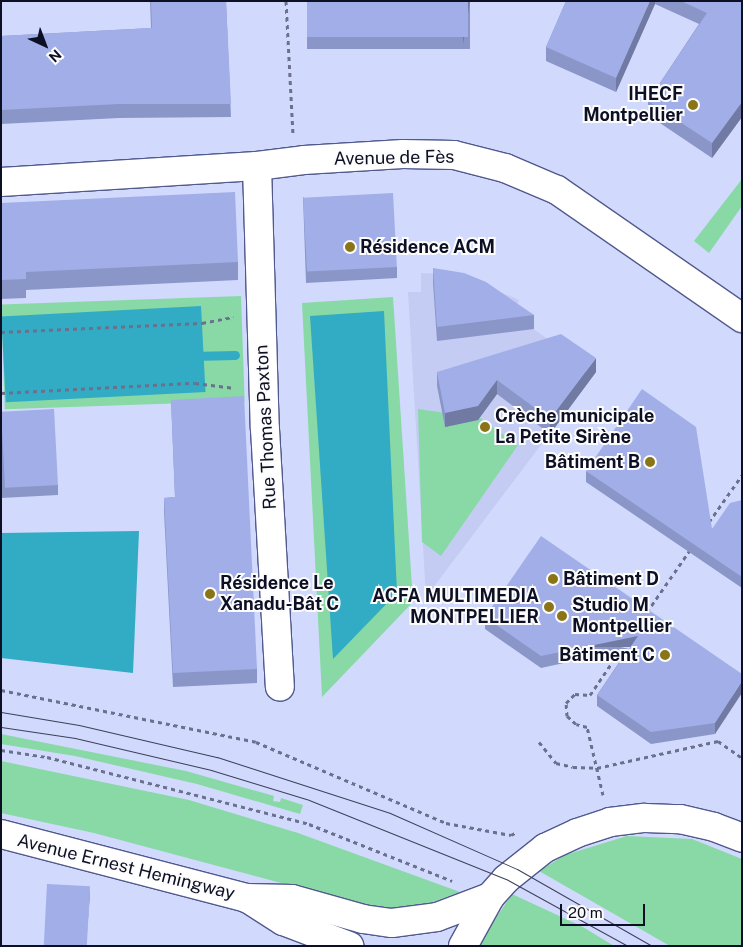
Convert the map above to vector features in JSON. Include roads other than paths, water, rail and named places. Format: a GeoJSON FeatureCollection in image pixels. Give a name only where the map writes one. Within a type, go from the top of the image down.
{"type":"FeatureCollection","features":[{"type":"Feature","properties":{"kind":"street","name":"Avenue de Fès"},"geometry":{"type":"LineString","coordinates":[[1,182],[258,166],[304,160],[403,154],[454,155],[505,168],[557,190],[742,318]]}},
{"type":"Feature","properties":{"kind":"street","name":"Rue Thomas Paxton"},"geometry":{"type":"LineString","coordinates":[[258,166],[264,392],[280,687]]}},
{"type":"Feature","properties":{"kind":"street"},"geometry":{"type":"LineString","coordinates":[[463,946],[490,897],[517,869],[545,848],[577,833],[610,822],[645,818],[680,819],[714,827],[742,838]]}},
{"type":"Feature","properties":{"kind":"street"},"geometry":{"type":"LineString","coordinates":[[714,827],[742,820]]}},
{"type":"Feature","properties":{"kind":"street","name":"Avenue Ernest Hemingway"},"geometry":{"type":"LineString","coordinates":[[3,836],[75,851],[246,898],[292,899],[363,920],[392,923],[437,917],[490,897]]}},
{"type":"Feature","properties":{"kind":"street","name":"Avenue Ernest Hemingway"},"geometry":{"type":"LineString","coordinates":[[246,898],[283,921],[348,946]]}},
{"type":"Feature","properties":{"kind":"waterway"},"geometry":{"type":"LineString","coordinates":[[193,356],[235,355]]}},
{"type":"Feature","properties":{"kind":"tram line"},"geometry":{"type":"LineString","coordinates":[[1,712],[79,725],[217,757],[390,813],[517,869],[652,946]]}},
{"type":"Feature","properties":{"kind":"tram line"},"geometry":{"type":"LineString","coordinates":[[1,727],[75,738],[211,770],[309,800],[506,879],[628,946]]}},
{"type":"Feature","properties":{"kind":"place","name":"IHECF Montpellier"},"geometry":{"type":"Point","coordinates":[693,105]}},
{"type":"Feature","properties":{"kind":"place","name":"Résidence ACM"},"geometry":{"type":"Point","coordinates":[350,247]}},
{"type":"Feature","properties":{"kind":"place","name":"Crèche municipale La Petite Sirène"},"geometry":{"type":"Point","coordinates":[485,427]}},
{"type":"Feature","properties":{"kind":"place","name":"Bâtiment B"},"geometry":{"type":"Point","coordinates":[650,462]}},
{"type":"Feature","properties":{"kind":"place","name":"Bâtiment D"},"geometry":{"type":"Point","coordinates":[553,579]}},
{"type":"Feature","properties":{"kind":"place","name":"Résidence Le Xanadu-Bât C"},"geometry":{"type":"Point","coordinates":[210,594]}},
{"type":"Feature","properties":{"kind":"place","name":"ACFA MULTIMEDIA MONTPELLIER"},"geometry":{"type":"Point","coordinates":[549,607]}},
{"type":"Feature","properties":{"kind":"place","name":"Studio M Montpellier"},"geometry":{"type":"Point","coordinates":[562,616]}},
{"type":"Feature","properties":{"kind":"place","name":"Bâtiment C"},"geometry":{"type":"Point","coordinates":[665,655]}}]}
